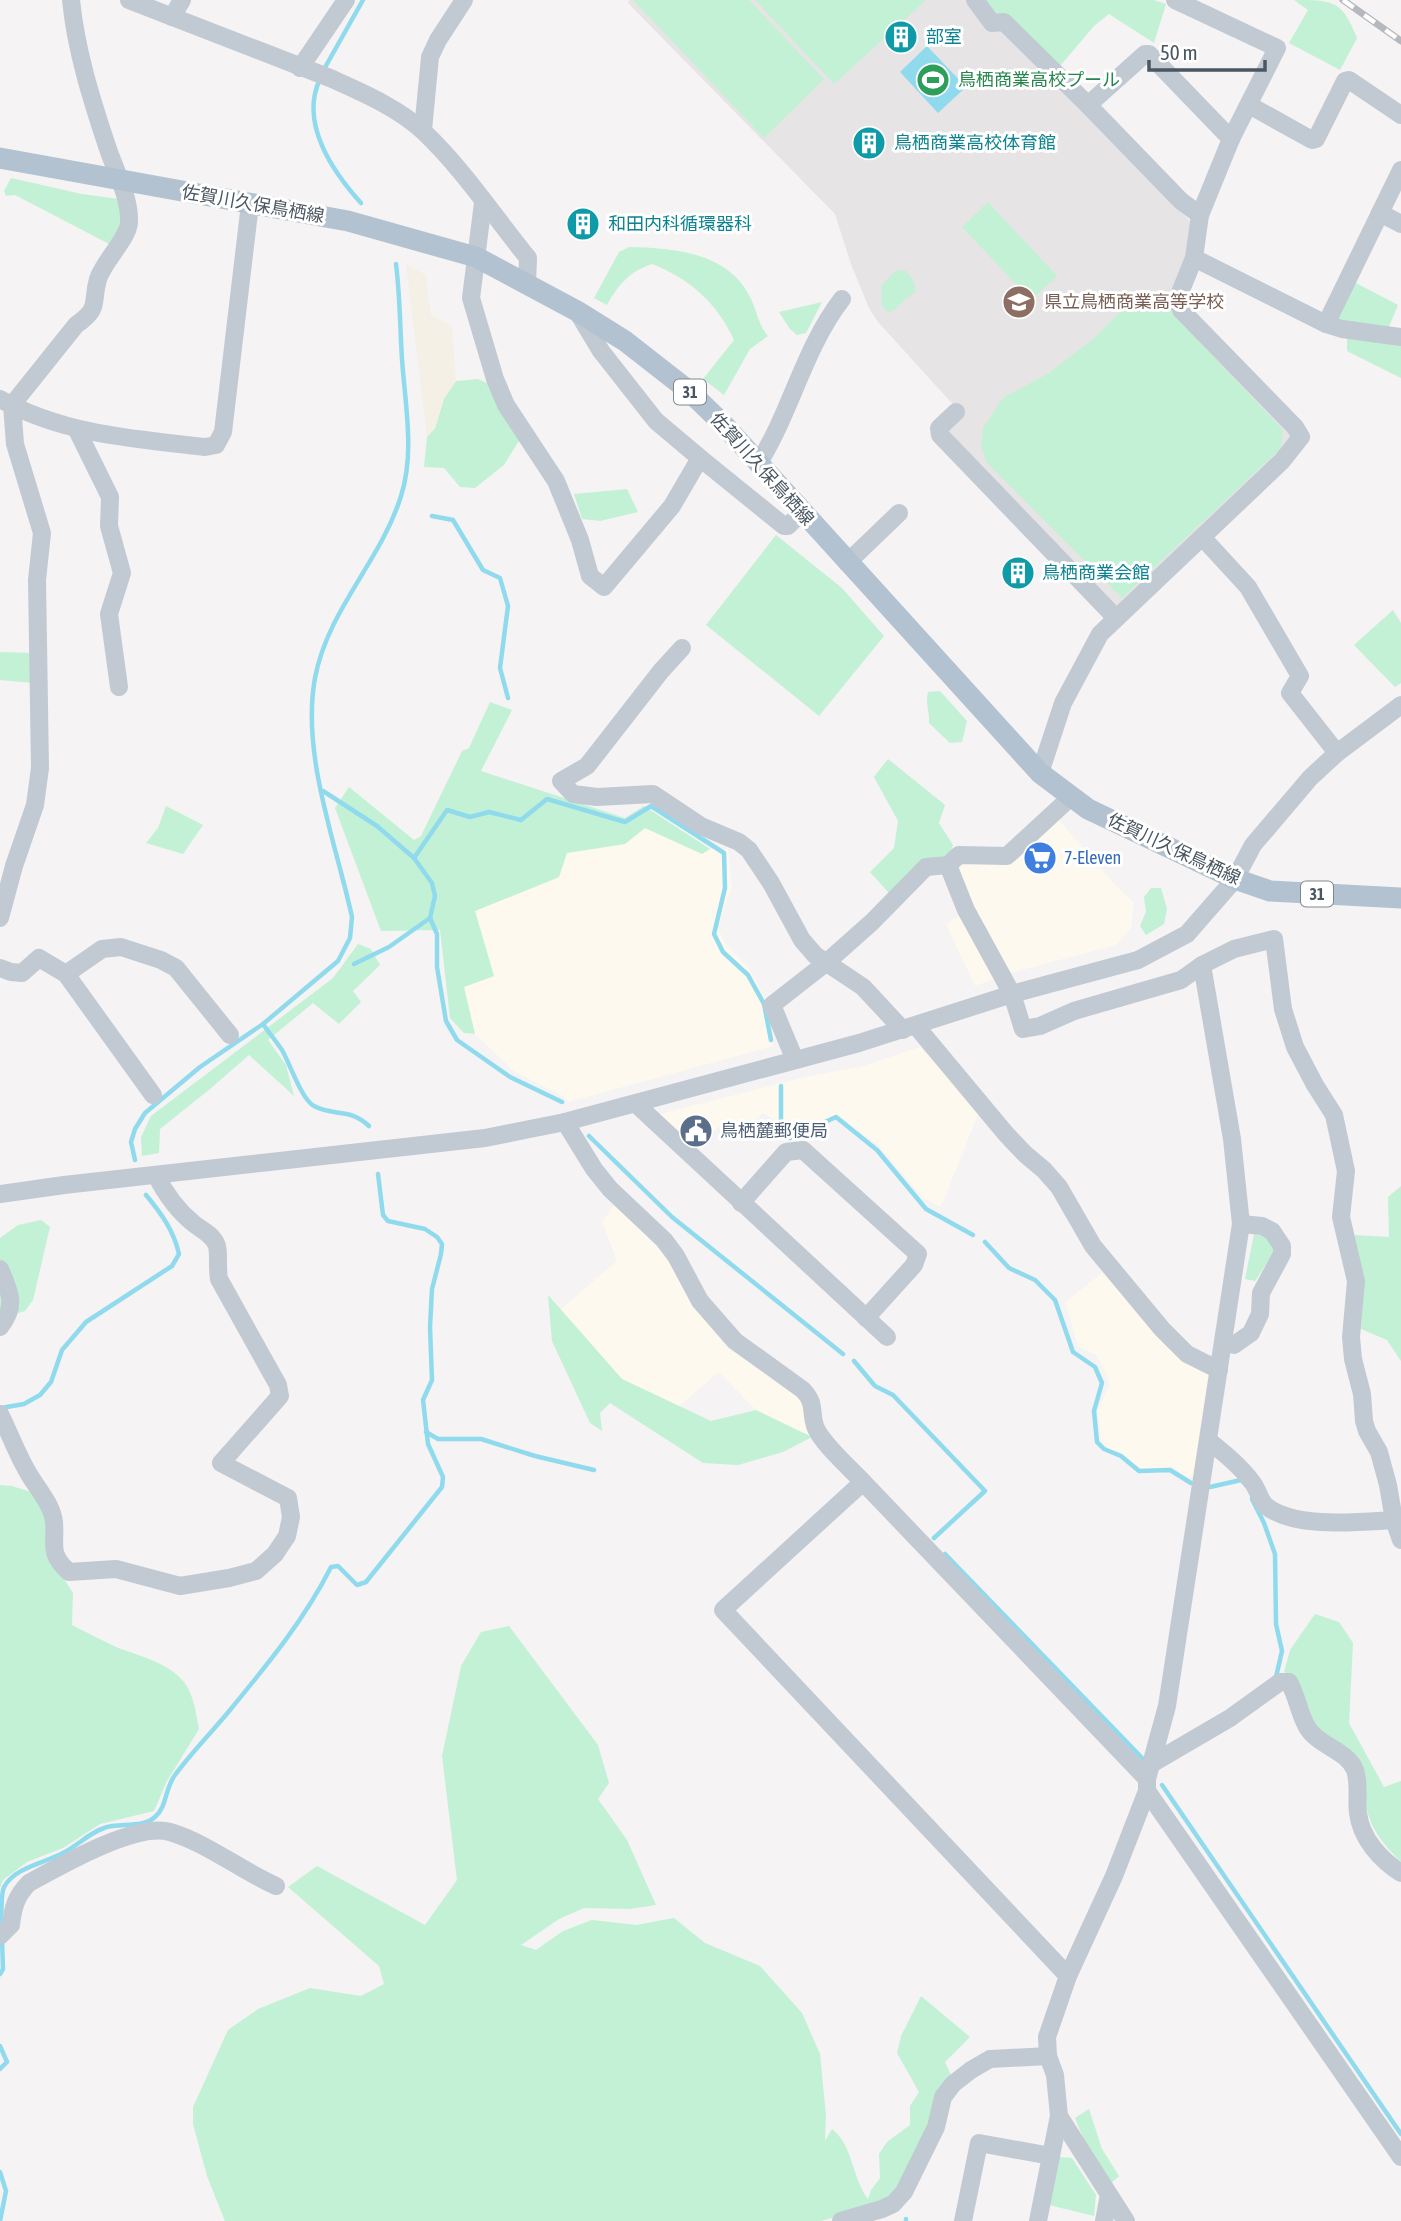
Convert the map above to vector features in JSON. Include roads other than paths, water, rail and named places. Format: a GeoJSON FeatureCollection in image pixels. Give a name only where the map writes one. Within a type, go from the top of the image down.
{"type":"FeatureCollection","features":[{"type":"Feature","properties":{"kind":"main road","name":"佐賀川久保鳥栖線"},"geometry":{"type":"LineString","coordinates":[[0,158],[348,221],[476,257],[577,311],[625,341],[672,376],[724,426],[1040,773],[1088,809],[1235,879],[1270,891],[1401,898]]}},
{"type":"Feature","properties":{"kind":"street"},"geometry":{"type":"LineString","coordinates":[[6,402],[95,306],[98,280],[129,225],[121,181],[87,83],[71,0]]}},
{"type":"Feature","properties":{"kind":"street"},"geometry":{"type":"LineString","coordinates":[[130,0],[330,78],[362,93],[422,130],[528,258],[527,284]]}},
{"type":"Feature","properties":{"kind":"street"},"geometry":{"type":"LineString","coordinates":[[172,17],[182,0]]}},
{"type":"Feature","properties":{"kind":"street"},"geometry":{"type":"LineString","coordinates":[[304,69],[346,0]]}},
{"type":"Feature","properties":{"kind":"street"},"geometry":{"type":"LineString","coordinates":[[422,130],[430,57],[464,0]]}},
{"type":"Feature","properties":{"kind":"street"},"geometry":{"type":"LineString","coordinates":[[975,0],[992,23],[1004,22],[1181,201],[1200,215]]}},
{"type":"Feature","properties":{"kind":"street"},"geometry":{"type":"LineString","coordinates":[[1040,773],[1063,703],[1100,634],[1282,461],[1301,437],[1295,427],[1181,310],[1178,300],[1194,258],[1200,215],[1231,139],[1277,48],[1175,0]]}},
{"type":"Feature","properties":{"kind":"street"},"geometry":{"type":"LineString","coordinates":[[1088,105],[1145,54],[1149,54],[1231,139]]}},
{"type":"Feature","properties":{"kind":"street"},"geometry":{"type":"LineString","coordinates":[[1249,105],[1312,140],[1316,139],[1345,81],[1349,80],[1401,115]]}},
{"type":"Feature","properties":{"kind":"street"},"geometry":{"type":"LineString","coordinates":[[1326,324],[1401,170]]}},
{"type":"Feature","properties":{"kind":"street"},"geometry":{"type":"LineString","coordinates":[[483,203],[471,298],[495,379],[506,405],[556,481],[580,540],[590,576],[604,586],[672,506],[700,458]]}},
{"type":"Feature","properties":{"kind":"street"},"geometry":{"type":"LineString","coordinates":[[6,402],[31,415],[77,430],[205,447],[216,445],[223,432],[250,204]]}},
{"type":"Feature","properties":{"kind":"street"},"geometry":{"type":"LineString","coordinates":[[1380,213],[1401,224]]}},
{"type":"Feature","properties":{"kind":"street"},"geometry":{"type":"LineString","coordinates":[[1194,258],[1326,324],[1401,337]]}},
{"type":"Feature","properties":{"kind":"street"},"geometry":{"type":"LineString","coordinates":[[758,464],[770,445],[826,320],[842,299]]}},
{"type":"Feature","properties":{"kind":"street"},"geometry":{"type":"LineString","coordinates":[[577,311],[601,351],[656,421],[784,526],[788,526],[802,513]]}},
{"type":"Feature","properties":{"kind":"street"},"geometry":{"type":"LineString","coordinates":[[0,918],[35,805],[40,768],[37,580],[42,533],[15,444],[6,402]]}},
{"type":"Feature","properties":{"kind":"street"},"geometry":{"type":"LineString","coordinates":[[956,412],[939,428],[940,435],[1116,618]]}},
{"type":"Feature","properties":{"kind":"street"},"geometry":{"type":"LineString","coordinates":[[77,430],[110,497],[109,526],[122,573],[109,614],[119,687]]}},
{"type":"Feature","properties":{"kind":"street"},"geometry":{"type":"LineString","coordinates":[[847,563],[899,513]]}},
{"type":"Feature","properties":{"kind":"street"},"geometry":{"type":"LineString","coordinates":[[1202,537],[1248,587],[1300,676],[1290,693],[1337,753]]}},
{"type":"Feature","properties":{"kind":"street"},"geometry":{"type":"LineString","coordinates":[[682,648],[587,766],[561,780],[573,794],[597,797],[653,794],[701,826],[739,842],[749,850],[803,940],[815,955],[863,988],[910,1028],[1006,1134],[1059,1187],[1093,1246],[1162,1329],[1187,1353],[1219,1370]]}},
{"type":"Feature","properties":{"kind":"street"},"geometry":{"type":"LineString","coordinates":[[0,1194],[485,1138],[565,1122],[910,1028],[1012,994],[1138,960],[1187,934],[1235,879],[1253,845],[1310,778],[1337,753],[1401,705]]}},
{"type":"Feature","properties":{"kind":"street"},"geometry":{"type":"LineString","coordinates":[[795,1060],[772,1005],[872,922],[926,867],[948,865],[959,855],[1007,856],[1072,796]]}},
{"type":"Feature","properties":{"kind":"street"},"geometry":{"type":"LineString","coordinates":[[948,865],[966,910],[1012,994],[1023,1029],[1040,1026],[1074,1011],[1181,980],[1202,965],[1234,949],[1275,939],[1283,1009],[1295,1047],[1334,1115],[1346,1171],[1341,1217],[1356,1281],[1351,1337],[1353,1359],[1362,1394],[1364,1420],[1379,1451],[1401,1540]]}},
{"type":"Feature","properties":{"kind":"street"},"geometry":{"type":"LineString","coordinates":[[66,974],[102,949],[121,947],[161,960],[176,968],[230,1035]]}},
{"type":"Feature","properties":{"kind":"street"},"geometry":{"type":"LineString","coordinates":[[0,968],[22,973],[39,958],[66,974],[153,1095]]}},
{"type":"Feature","properties":{"kind":"street"},"geometry":{"type":"LineString","coordinates":[[1038,2221],[1059,2116],[1055,2075],[1048,2056],[1047,2037],[1068,1976],[1114,1876],[1149,1778],[1167,1706],[1241,1224],[1232,1139],[1202,965]]}},
{"type":"Feature","properties":{"kind":"street"},"geometry":{"type":"LineString","coordinates":[[636,1104],[887,1337]]}},
{"type":"Feature","properties":{"kind":"street"},"geometry":{"type":"LineString","coordinates":[[565,1122],[594,1169],[610,1189],[664,1240],[676,1256],[700,1301],[735,1341],[811,1398],[816,1426],[822,1437],[1149,1778],[1401,2157]]}},
{"type":"Feature","properties":{"kind":"street"},"geometry":{"type":"LineString","coordinates":[[741,1203],[786,1152],[803,1150],[918,1254],[914,1265],[866,1318]]}},
{"type":"Feature","properties":{"kind":"street"},"geometry":{"type":"LineString","coordinates":[[3,1420],[25,1468],[50,1510],[54,1522],[52,1542],[58,1562],[69,1572],[116,1569],[180,1586],[229,1578],[256,1571],[275,1553],[287,1536],[291,1517],[288,1498],[221,1463],[280,1396],[278,1385],[219,1279],[217,1246],[209,1234],[193,1224],[166,1195],[156,1175]]}},
{"type":"Feature","properties":{"kind":"street"},"geometry":{"type":"LineString","coordinates":[[1224,1342],[1234,1345],[1251,1333],[1260,1314],[1261,1293],[1282,1254],[1282,1245],[1272,1231],[1262,1226],[1241,1224]]}},
{"type":"Feature","properties":{"kind":"street"},"geometry":{"type":"LineString","coordinates":[[0,1269],[11,1304],[10,1314],[0,1327]]}},
{"type":"Feature","properties":{"kind":"street"},"geometry":{"type":"LineString","coordinates":[[1209,1441],[1238,1465],[1255,1485],[1265,1505],[1291,1518],[1325,1523],[1394,1520]]}},
{"type":"Feature","properties":{"kind":"street"},"geometry":{"type":"LineString","coordinates":[[863,1482],[723,1610],[1068,1976]]}},
{"type":"Feature","properties":{"kind":"street"},"geometry":{"type":"LineString","coordinates":[[1149,1778],[1280,1682],[1289,1682],[1308,1728],[1322,1742],[1346,1758],[1355,1769],[1359,1795],[1358,1814],[1367,1838],[1380,1857],[1401,1873]]}},
{"type":"Feature","properties":{"kind":"street"},"geometry":{"type":"LineString","coordinates":[[4,1933],[11,1925],[13,1907],[20,1892],[29,1883],[105,1843],[155,1831],[166,1831],[185,1837],[276,1886]]}},
{"type":"Feature","properties":{"kind":"street"},"geometry":{"type":"LineString","coordinates":[[841,2221],[882,2209],[892,2204],[904,2192],[936,2127],[943,2098],[953,2084],[990,2059],[1048,2056]]}},
{"type":"Feature","properties":{"kind":"street"},"geometry":{"type":"LineString","coordinates":[[1059,2116],[1126,2221]]}},
{"type":"Feature","properties":{"kind":"street"},"geometry":{"type":"LineString","coordinates":[[963,2221],[979,2143],[1051,2156]]}},
{"type":"Feature","properties":{"kind":"street"},"geometry":{"type":"LineString","coordinates":[[1104,2221],[1109,2195]]}},
{"type":"Feature","properties":{"kind":"water","name":"鳥栖商業高校プール"},"geometry":{"type":"Polygon","coordinates":[[[927,46],[966,87],[938,113],[900,72],[927,46]]]}},
{"type":"Feature","properties":{"kind":"waterway"},"geometry":{"type":"LineString","coordinates":[[323,71],[363,0]]}},
{"type":"Feature","properties":{"kind":"waterway"},"geometry":{"type":"LineString","coordinates":[[320,79],[315,96],[316,129],[330,162],[361,203]]}},
{"type":"Feature","properties":{"kind":"waterway"},"geometry":{"type":"LineString","coordinates":[[135,1160],[131,1142],[145,1113],[200,1067],[263,1024],[338,961],[350,938],[352,917],[316,768],[312,707],[315,678],[331,630],[392,520],[405,480],[408,428],[396,264]]}},
{"type":"Feature","properties":{"kind":"waterway"},"geometry":{"type":"LineString","coordinates":[[432,516],[453,520],[483,570],[500,578],[508,606],[500,668],[508,698]]}},
{"type":"Feature","properties":{"kind":"waterway"},"geometry":{"type":"LineString","coordinates":[[323,791],[377,826],[414,858],[432,883],[435,896],[430,918],[437,934],[437,967],[446,1021],[457,1040],[510,1077],[562,1102]]}},
{"type":"Feature","properties":{"kind":"waterway"},"geometry":{"type":"LineString","coordinates":[[414,858],[447,810],[470,817],[489,812],[521,820],[547,799],[625,822],[651,806],[724,853],[725,888],[714,934],[723,952],[748,975],[764,1004],[771,1040]]}},
{"type":"Feature","properties":{"kind":"waterway"},"geometry":{"type":"LineString","coordinates":[[354,964],[389,947],[430,918]]}},
{"type":"Feature","properties":{"kind":"waterway"},"geometry":{"type":"LineString","coordinates":[[263,1024],[282,1050],[301,1089],[314,1106],[355,1116],[369,1126]]}},
{"type":"Feature","properties":{"kind":"waterway"},"geometry":{"type":"LineString","coordinates":[[781,1086],[781,1125],[790,1138],[836,1117],[877,1150],[926,1209],[973,1235]]}},
{"type":"Feature","properties":{"kind":"waterway"},"geometry":{"type":"LineString","coordinates":[[589,1136],[672,1217],[843,1354]]}},
{"type":"Feature","properties":{"kind":"waterway"},"geometry":{"type":"LineString","coordinates":[[0,1923],[4,1887],[15,1875],[63,1853],[99,1830],[110,1826],[144,1823],[155,1817],[162,1808],[175,1775],[285,1641],[331,1567],[338,1566],[357,1585],[366,1582],[442,1487],[443,1477],[428,1444],[423,1400],[432,1380],[432,1289],[442,1244],[425,1229],[388,1221],[383,1215],[378,1174]]}},
{"type":"Feature","properties":{"kind":"waterway"},"geometry":{"type":"LineString","coordinates":[[1,1408],[24,1404],[40,1395],[51,1382],[62,1350],[86,1322],[172,1266],[179,1254],[174,1238],[146,1195]]}},
{"type":"Feature","properties":{"kind":"waterway"},"geometry":{"type":"LineString","coordinates":[[985,1242],[1009,1268],[1035,1280],[1055,1300],[1073,1352],[1095,1367],[1102,1383],[1094,1411],[1097,1442],[1104,1449],[1121,1456],[1139,1471],[1170,1470],[1191,1483]]}},
{"type":"Feature","properties":{"kind":"waterway"},"geometry":{"type":"LineString","coordinates":[[854,1361],[875,1386],[893,1395],[985,1491],[934,1538]]}},
{"type":"Feature","properties":{"kind":"waterway"},"geometry":{"type":"LineString","coordinates":[[426,1432],[438,1439],[481,1439],[535,1456],[594,1470]]}},
{"type":"Feature","properties":{"kind":"waterway"},"geometry":{"type":"LineString","coordinates":[[1210,1487],[1241,1480],[1243,1482]]}},
{"type":"Feature","properties":{"kind":"waterway"},"geometry":{"type":"LineString","coordinates":[[1252,1499],[1275,1554],[1276,1624],[1282,1651],[1276,1677]]}},
{"type":"Feature","properties":{"kind":"waterway"},"geometry":{"type":"LineString","coordinates":[[945,1554],[1146,1762]]}},
{"type":"Feature","properties":{"kind":"waterway"},"geometry":{"type":"LineString","coordinates":[[1162,1785],[1401,2134]]}},
{"type":"Feature","properties":{"kind":"waterway"},"geometry":{"type":"LineString","coordinates":[[0,1974],[3,1969],[2,1940]]}},
{"type":"Feature","properties":{"kind":"waterway"},"geometry":{"type":"LineString","coordinates":[[0,2046],[7,2062],[0,2069]]}},
{"type":"Feature","properties":{"kind":"waterway"},"geometry":{"type":"LineString","coordinates":[[0,2172],[6,2191],[0,2221]]}},
{"type":"Feature","properties":{"kind":"railway"},"geometry":{"type":"LineString","coordinates":[[1343,0],[1401,41]]}},
{"type":"Feature","properties":{"kind":"place","name":"部室"},"geometry":{"type":"Point","coordinates":[901,37]}},
{"type":"Feature","properties":{"kind":"place","name":"鳥栖商業高校プール"},"geometry":{"type":"Point","coordinates":[933,80]}},
{"type":"Feature","properties":{"kind":"place","name":"鳥栖商業高校体育館"},"geometry":{"type":"Point","coordinates":[869,143]}},
{"type":"Feature","properties":{"kind":"place","name":"和田内科循環器科"},"geometry":{"type":"Point","coordinates":[583,224]}},
{"type":"Feature","properties":{"kind":"place","name":"県立鳥栖商業高等学校"},"geometry":{"type":"Point","coordinates":[1019,302]}},
{"type":"Feature","properties":{"kind":"place","name":"鳥栖商業会館"},"geometry":{"type":"Point","coordinates":[1018,573]}},
{"type":"Feature","properties":{"kind":"place","name":"7-Eleven"},"geometry":{"type":"Point","coordinates":[1040,858]}},
{"type":"Feature","properties":{"kind":"place","name":"鳥栖麓郵便局"},"geometry":{"type":"Point","coordinates":[696,1131]}}]}
